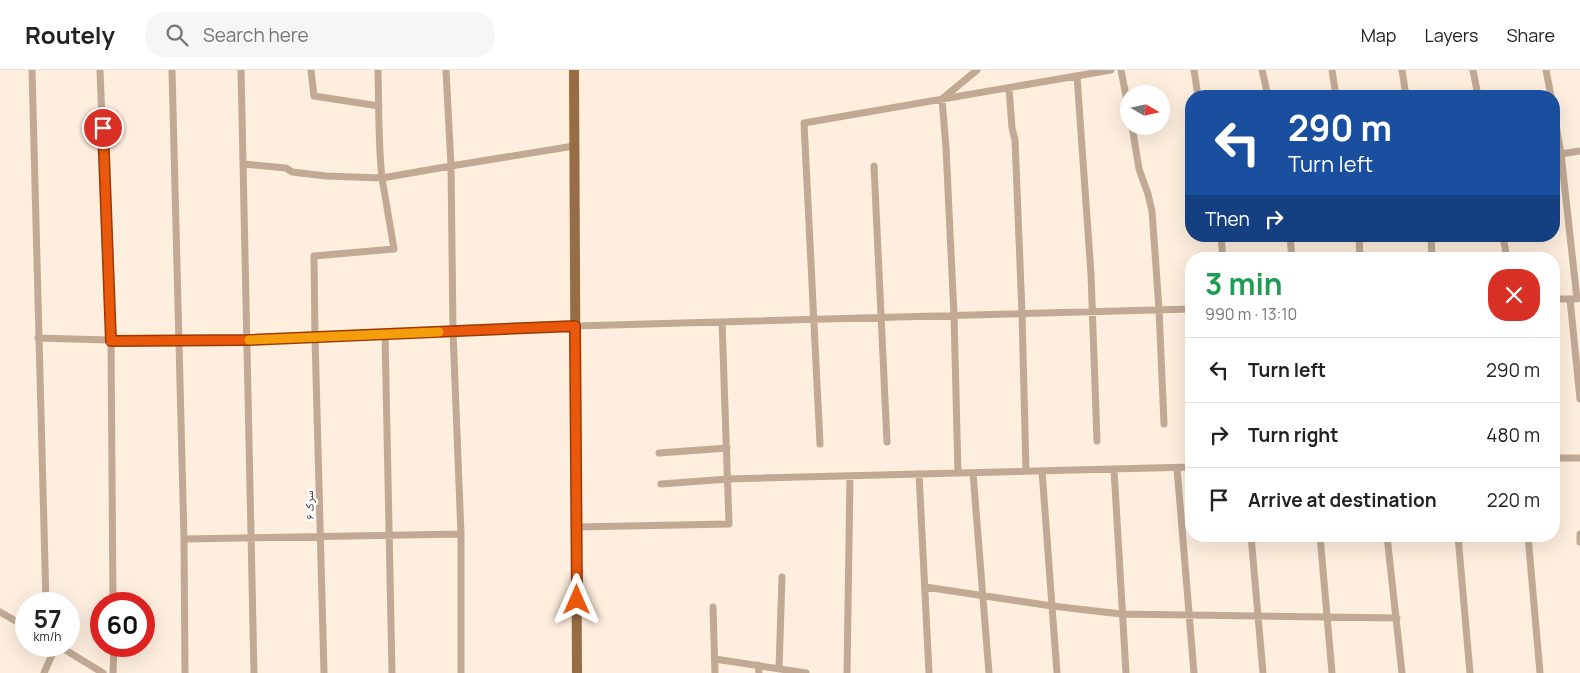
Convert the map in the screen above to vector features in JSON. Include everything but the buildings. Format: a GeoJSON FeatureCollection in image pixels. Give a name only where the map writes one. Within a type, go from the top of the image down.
{"type":"FeatureCollection","features":[{"type":"Feature","properties":{"kind":"main road"},"geometry":{"type":"LineString","coordinates":[[574,70],[577,673]]}},
{"type":"Feature","properties":{"kind":"street"},"geometry":{"type":"LineString","coordinates":[[32,70],[46,592]]}},
{"type":"Feature","properties":{"kind":"street"},"geometry":{"type":"LineString","coordinates":[[100,70],[111,341],[113,592]]}},
{"type":"Feature","properties":{"kind":"street"},"geometry":{"type":"LineString","coordinates":[[172,70],[184,539],[185,673]]}},
{"type":"Feature","properties":{"kind":"street"},"geometry":{"type":"LineString","coordinates":[[242,70],[254,673]]}},
{"type":"Feature","properties":{"kind":"street"},"geometry":{"type":"LineString","coordinates":[[311,70],[314,96],[379,106]]}},
{"type":"Feature","properties":{"kind":"street"},"geometry":{"type":"LineString","coordinates":[[378,70],[378,136],[382,178]]}},
{"type":"Feature","properties":{"kind":"street"},"geometry":{"type":"LineString","coordinates":[[446,70],[451,166],[453,332],[461,534],[461,673]]}},
{"type":"Feature","properties":{"kind":"street"},"geometry":{"type":"LineString","coordinates":[[942,99],[977,70]]}},
{"type":"Feature","properties":{"kind":"street"},"geometry":{"type":"LineString","coordinates":[[820,444],[804,123],[1111,70]]}},
{"type":"Feature","properties":{"kind":"street"},"geometry":{"type":"LineString","coordinates":[[1121,70],[1124,85]]}},
{"type":"Feature","properties":{"kind":"street"},"geometry":{"type":"LineString","coordinates":[[1194,70],[1197,90]]}},
{"type":"Feature","properties":{"kind":"street"},"geometry":{"type":"LineString","coordinates":[[1262,70],[1267,90]]}},
{"type":"Feature","properties":{"kind":"street"},"geometry":{"type":"LineString","coordinates":[[1332,70],[1335,90]]}},
{"type":"Feature","properties":{"kind":"street"},"geometry":{"type":"LineString","coordinates":[[1402,70],[1405,90]]}},
{"type":"Feature","properties":{"kind":"street"},"geometry":{"type":"LineString","coordinates":[[1473,70],[1477,90]]}},
{"type":"Feature","properties":{"kind":"street"},"geometry":{"type":"LineString","coordinates":[[1546,70],[1550,90]]}},
{"type":"Feature","properties":{"kind":"street"},"geometry":{"type":"LineString","coordinates":[[1078,76],[1091,274],[1097,441]]}},
{"type":"Feature","properties":{"kind":"street"},"geometry":{"type":"LineString","coordinates":[[1009,88],[1012,128],[1015,140],[1026,471]]}},
{"type":"Feature","properties":{"kind":"street"},"geometry":{"type":"LineString","coordinates":[[942,99],[954,315],[958,473]]}},
{"type":"Feature","properties":{"kind":"street"},"geometry":{"type":"LineString","coordinates":[[1133,135],[1139,169],[1152,211],[1164,424]]}},
{"type":"Feature","properties":{"kind":"street"},"geometry":{"type":"LineString","coordinates":[[244,164],[286,168],[292,172],[326,176],[382,178],[574,146]]}},
{"type":"Feature","properties":{"kind":"street"},"geometry":{"type":"LineString","coordinates":[[1560,146],[1576,299],[1580,399]]}},
{"type":"Feature","properties":{"kind":"street"},"geometry":{"type":"LineString","coordinates":[[1562,157],[1580,151]]}},
{"type":"Feature","properties":{"kind":"street"},"geometry":{"type":"LineString","coordinates":[[874,166],[887,442]]}},
{"type":"Feature","properties":{"kind":"street","name":"سرک ۶"},"geometry":{"type":"LineString","coordinates":[[324,673],[314,256],[394,249],[382,178]]}},
{"type":"Feature","properties":{"kind":"street"},"geometry":{"type":"LineString","coordinates":[[1560,299],[1576,299]]}},
{"type":"Feature","properties":{"kind":"street"},"geometry":{"type":"LineString","coordinates":[[38,338],[179,342],[575,326],[1185,309]]}},
{"type":"Feature","properties":{"kind":"street"},"geometry":{"type":"LineString","coordinates":[[576,527],[730,524],[722,322]]}},
{"type":"Feature","properties":{"kind":"street"},"geometry":{"type":"LineString","coordinates":[[385,334],[392,673]]}},
{"type":"Feature","properties":{"kind":"street"},"geometry":{"type":"LineString","coordinates":[[660,453],[727,448]]}},
{"type":"Feature","properties":{"kind":"street"},"geometry":{"type":"LineString","coordinates":[[1560,458],[1580,458]]}},
{"type":"Feature","properties":{"kind":"street"},"geometry":{"type":"LineString","coordinates":[[661,484],[728,479],[1185,467]]}},
{"type":"Feature","properties":{"kind":"street"},"geometry":{"type":"LineString","coordinates":[[1177,468],[1194,673]]}},
{"type":"Feature","properties":{"kind":"street"},"geometry":{"type":"LineString","coordinates":[[1114,469],[1121,614],[1126,673]]}},
{"type":"Feature","properties":{"kind":"street"},"geometry":{"type":"LineString","coordinates":[[1042,471],[1057,673]]}},
{"type":"Feature","properties":{"kind":"street"},"geometry":{"type":"LineString","coordinates":[[973,473],[989,673]]}},
{"type":"Feature","properties":{"kind":"street"},"geometry":{"type":"LineString","coordinates":[[919,474],[929,673]]}},
{"type":"Feature","properties":{"kind":"street"},"geometry":{"type":"LineString","coordinates":[[846,673],[850,476]]}},
{"type":"Feature","properties":{"kind":"street"},"geometry":{"type":"LineString","coordinates":[[184,539],[322,535],[461,534]]}},
{"type":"Feature","properties":{"kind":"street"},"geometry":{"type":"LineString","coordinates":[[1580,534],[1580,542]]}},
{"type":"Feature","properties":{"kind":"street"},"geometry":{"type":"LineString","coordinates":[[1251,542],[1262,673]]}},
{"type":"Feature","properties":{"kind":"street"},"geometry":{"type":"LineString","coordinates":[[1321,542],[1332,673]]}},
{"type":"Feature","properties":{"kind":"street"},"geometry":{"type":"LineString","coordinates":[[1388,542],[1402,673]]}},
{"type":"Feature","properties":{"kind":"street"},"geometry":{"type":"LineString","coordinates":[[1459,542],[1470,673]]}},
{"type":"Feature","properties":{"kind":"street"},"geometry":{"type":"LineString","coordinates":[[1529,542],[1540,673]]}},
{"type":"Feature","properties":{"kind":"street"},"geometry":{"type":"LineString","coordinates":[[779,669],[782,577]]}},
{"type":"Feature","properties":{"kind":"street"},"geometry":{"type":"LineString","coordinates":[[925,587],[1121,614],[1397,618]]}},
{"type":"Feature","properties":{"kind":"street"},"geometry":{"type":"LineString","coordinates":[[713,607],[715,673]]}},
{"type":"Feature","properties":{"kind":"street"},"geometry":{"type":"LineString","coordinates":[[0,612],[15,621]]}},
{"type":"Feature","properties":{"kind":"street"},"geometry":{"type":"LineString","coordinates":[[44,673],[52,657]]}},
{"type":"Feature","properties":{"kind":"street"},"geometry":{"type":"LineString","coordinates":[[76,657],[103,673]]}},
{"type":"Feature","properties":{"kind":"street"},"geometry":{"type":"LineString","coordinates":[[113,673],[114,657]]}},
{"type":"Feature","properties":{"kind":"street"},"geometry":{"type":"LineString","coordinates":[[715,659],[759,669],[779,669],[805,673]]}},
{"type":"Feature","properties":{"kind":"slow traffic"},"geometry":{"type":"LineString","coordinates":[[249,340],[439,332]]}},
{"type":"Feature","properties":{"kind":"route"},"geometry":{"type":"LineString","coordinates":[[103,128],[111,341],[248,340],[575,326],[577,600]]}}]}
